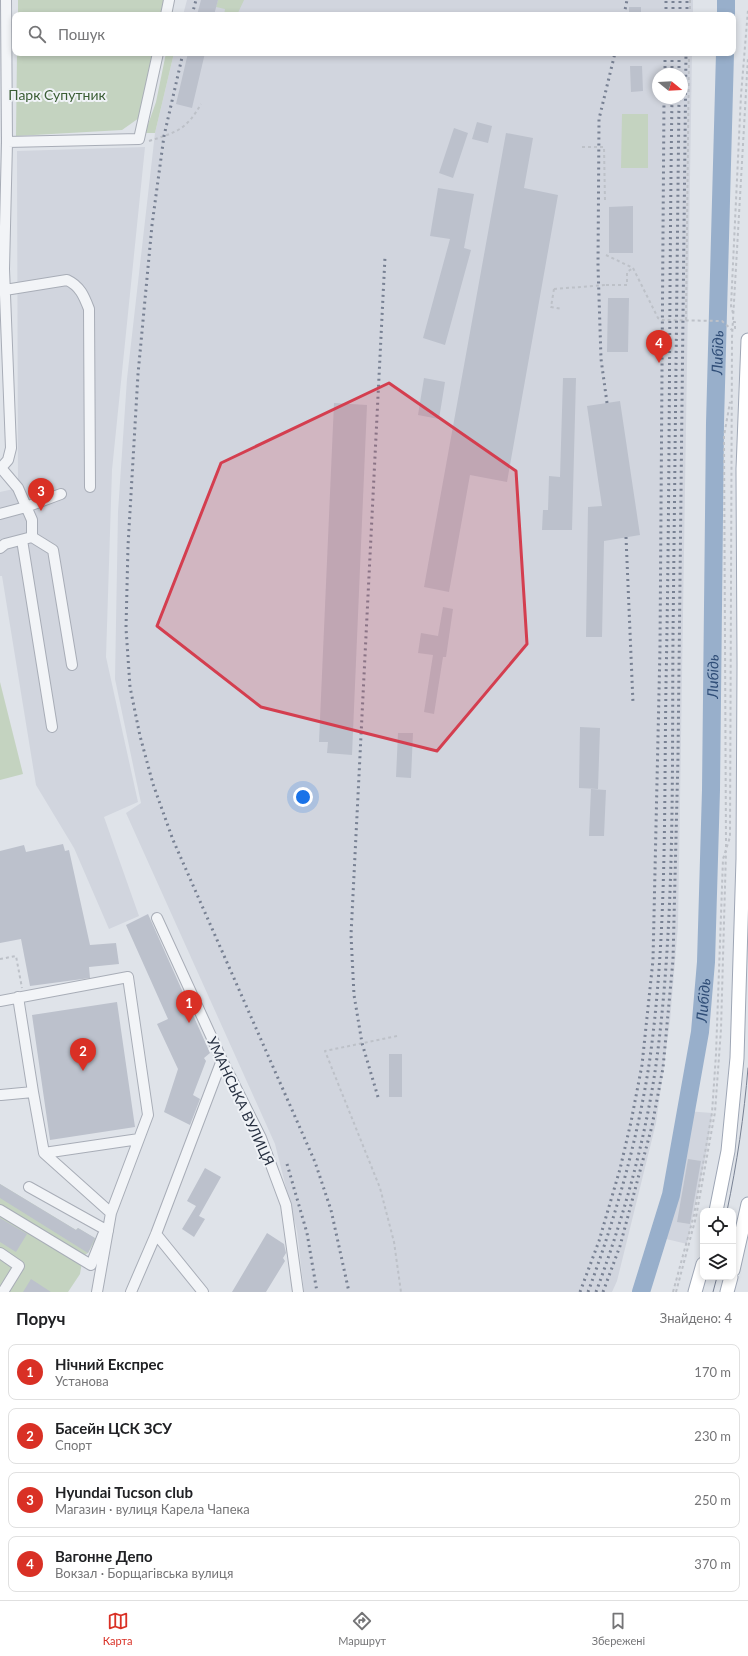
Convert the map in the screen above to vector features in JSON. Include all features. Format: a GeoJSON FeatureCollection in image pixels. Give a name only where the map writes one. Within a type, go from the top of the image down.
{"type":"FeatureCollection","features":[{"type":"Feature","properties":{"kind":"main road"},"geometry":{"type":"LineString","coordinates":[[717,1208],[728,1151],[737,1058],[743,843],[743,469],[748,340]]}},
{"type":"Feature","properties":{"kind":"main road"},"geometry":{"type":"LineString","coordinates":[[736,1260],[742,1239],[748,1204]]}},
{"type":"Feature","properties":{"kind":"main road"},"geometry":{"type":"LineString","coordinates":[[695,1292],[700,1274]]}},
{"type":"Feature","properties":{"kind":"main road"},"geometry":{"type":"LineString","coordinates":[[727,1292],[730,1280]]}},
{"type":"Feature","properties":{"kind":"street"},"geometry":{"type":"LineString","coordinates":[[6,0],[6,233],[2,266],[5,290],[11,448],[8,460],[1,468],[18,488],[32,520],[32,537]]}},
{"type":"Feature","properties":{"kind":"street"},"geometry":{"type":"LineString","coordinates":[[167,12],[169,0]]}},
{"type":"Feature","properties":{"kind":"street"},"geometry":{"type":"LineString","coordinates":[[7,142],[139,139],[157,56]]}},
{"type":"Feature","properties":{"kind":"street"},"geometry":{"type":"LineString","coordinates":[[0,204],[6,186]]}},
{"type":"Feature","properties":{"kind":"street"},"geometry":{"type":"LineString","coordinates":[[0,219],[5,224],[6,233],[0,243]]}},
{"type":"Feature","properties":{"kind":"street"},"geometry":{"type":"LineString","coordinates":[[5,290],[67,280],[75,284],[85,298],[89,309],[90,487]]}},
{"type":"Feature","properties":{"kind":"street"},"geometry":{"type":"LineString","coordinates":[[0,514],[26,508],[61,494]]}},
{"type":"Feature","properties":{"kind":"street"},"geometry":{"type":"LineString","coordinates":[[0,548],[5,544],[32,537],[53,550],[72,666]]}},
{"type":"Feature","properties":{"kind":"street"},"geometry":{"type":"LineString","coordinates":[[22,540],[52,727]]}},
{"type":"Feature","properties":{"kind":"street","name":"УМАНСЬКА ВУЛИЦЯ"},"geometry":{"type":"LineString","coordinates":[[157,918],[222,1060],[260,1138],[286,1205],[298,1292]]}},
{"type":"Feature","properties":{"kind":"street"},"geometry":{"type":"LineString","coordinates":[[0,1001],[128,977],[148,1115],[107,1230],[97,1292]]}},
{"type":"Feature","properties":{"kind":"street"},"geometry":{"type":"LineString","coordinates":[[21,997],[32,1092],[44,1153],[112,1213]]}},
{"type":"Feature","properties":{"kind":"street"},"geometry":{"type":"LineString","coordinates":[[131,1292],[156,1234],[222,1060]]}},
{"type":"Feature","properties":{"kind":"street"},"geometry":{"type":"LineString","coordinates":[[0,1094],[32,1092]]}},
{"type":"Feature","properties":{"kind":"street"},"geometry":{"type":"LineString","coordinates":[[44,1153],[139,1139]]}},
{"type":"Feature","properties":{"kind":"street"},"geometry":{"type":"LineString","coordinates":[[30,1187],[107,1230]]}},
{"type":"Feature","properties":{"kind":"street"},"geometry":{"type":"LineString","coordinates":[[0,1210],[91,1265],[107,1230]]}},
{"type":"Feature","properties":{"kind":"street"},"geometry":{"type":"LineString","coordinates":[[156,1234],[203,1292]]}},
{"type":"Feature","properties":{"kind":"street"},"geometry":{"type":"LineString","coordinates":[[0,1253],[19,1266],[3,1292]]}},
{"type":"Feature","properties":{"kind":"street"},"geometry":{"type":"LineString","coordinates":[[194,1281],[194,1292]]}},
{"type":"Feature","properties":{"kind":"path"},"geometry":{"type":"LineString","coordinates":[[690,0],[690,12]]}},
{"type":"Feature","properties":{"kind":"path"},"geometry":{"type":"LineString","coordinates":[[734,316],[731,306],[740,110],[748,10]]}},
{"type":"Feature","properties":{"kind":"path"},"geometry":{"type":"LineString","coordinates":[[686,320],[689,56]]}},
{"type":"Feature","properties":{"kind":"path"},"geometry":{"type":"LineString","coordinates":[[675,1292],[694,1215],[712,1113],[716,1054],[723,859],[730,837],[731,396],[733,322],[748,57]]}},
{"type":"Feature","properties":{"kind":"path"},"geometry":{"type":"LineString","coordinates":[[139,139],[149,141],[172,134],[191,121],[201,104]]}},
{"type":"Feature","properties":{"kind":"path"},"geometry":{"type":"LineString","coordinates":[[582,147],[604,147],[605,201]]}},
{"type":"Feature","properties":{"kind":"path"},"geometry":{"type":"LineString","coordinates":[[606,255],[632,268],[658,318],[662,320],[722,321],[733,331]]}},
{"type":"Feature","properties":{"kind":"path"},"geometry":{"type":"LineString","coordinates":[[562,309],[551,307],[554,289],[627,285],[627,272],[632,268]]}},
{"type":"Feature","properties":{"kind":"path"},"geometry":{"type":"LineString","coordinates":[[733,322],[735,322],[735,328],[737,328]]}},
{"type":"Feature","properties":{"kind":"path"},"geometry":{"type":"LineString","coordinates":[[726,848],[724,436],[731,396]]}},
{"type":"Feature","properties":{"kind":"path"},"geometry":{"type":"LineString","coordinates":[[0,959],[16,956],[21,997]]}},
{"type":"Feature","properties":{"kind":"path"},"geometry":{"type":"LineString","coordinates":[[397,1036],[325,1051],[380,1188],[394,1242],[401,1292]]}},
{"type":"Feature","properties":{"kind":"highlighted area"},"geometry":{"type":"Polygon","coordinates":[[[389,383],[516,471],[527,644],[437,751],[261,707],[157,626],[221,463],[389,383]]]}},
{"type":"Feature","properties":{"kind":"shaded area"},"geometry":{"type":"Polygon","coordinates":[[[187,0],[693,0],[693,12],[184,12],[187,0]]]}},
{"type":"Feature","properties":{"kind":"shaded area"},"geometry":{"type":"Polygon","coordinates":[[[173,56],[692,56],[678,926],[670,1021],[656,1123],[617,1281],[612,1292],[304,1292],[297,1231],[275,1144],[126,813],[141,803],[115,679],[118,512],[127,379],[155,133],[173,56]]]}},
{"type":"Feature","properties":{"kind":"shaded area"},"geometry":{"type":"Polygon","coordinates":[[[145,147],[112,470],[106,657],[138,802],[104,817],[139,916],[109,929],[74,848],[36,785],[2,576],[0,576],[0,492],[18,488],[17,151],[145,147]]]}},
{"type":"Feature","properties":{"kind":"shaded area"},"geometry":{"type":"Polygon","coordinates":[[[686,1111],[712,1113],[707,1149],[687,1244],[658,1237],[671,1195],[686,1111]]]}},
{"type":"Feature","properties":{"kind":"green space"},"geometry":{"type":"Polygon","coordinates":[[[18,0],[164,0],[162,12],[18,12],[18,0]]]}},
{"type":"Feature","properties":{"kind":"green space"},"geometry":{"type":"Polygon","coordinates":[[[218,0],[244,0],[238,12],[224,12],[225,9],[216,7],[218,0]]]}},
{"type":"Feature","properties":{"kind":"green space","name":"Парк Супутник"},"geometry":{"type":"Polygon","coordinates":[[[17,56],[152,56],[139,118],[122,130],[16,136],[17,56]]]}},
{"type":"Feature","properties":{"kind":"green space"},"geometry":{"type":"Polygon","coordinates":[[[165,56],[173,56],[155,133],[145,133],[156,102],[165,56]]]}},
{"type":"Feature","properties":{"kind":"green space"},"geometry":{"type":"Polygon","coordinates":[[[622,114],[648,114],[648,168],[621,168],[622,114]]]}},
{"type":"Feature","properties":{"kind":"green space"},"geometry":{"type":"Polygon","coordinates":[[[0,682],[23,774],[0,780],[0,682]]]}},
{"type":"Feature","properties":{"kind":"green space"},"geometry":{"type":"Polygon","coordinates":[[[0,1184],[76,1230],[78,1228],[96,1239],[88,1253],[83,1256],[80,1274],[68,1292],[0,1292],[0,1184]]]}},
{"type":"Feature","properties":{"kind":"building"},"geometry":{"type":"Polygon","coordinates":[[[201,0],[218,0],[215,12],[198,12],[201,0]]]}},
{"type":"Feature","properties":{"kind":"building"},"geometry":{"type":"Polygon","coordinates":[[[629,7],[641,7],[641,12],[629,12],[629,7]]]}},
{"type":"Feature","properties":{"kind":"building"},"geometry":{"type":"Polygon","coordinates":[[[187,56],[204,56],[192,108],[176,104],[187,56]]]}},
{"type":"Feature","properties":{"kind":"building"},"geometry":{"type":"Polygon","coordinates":[[[630,66],[642,66],[643,91],[631,92],[630,66]]]}},
{"type":"Feature","properties":{"kind":"building"},"geometry":{"type":"Polygon","coordinates":[[[477,122],[492,126],[488,143],[472,139],[477,122]]]}},
{"type":"Feature","properties":{"kind":"building"},"geometry":{"type":"Polygon","coordinates":[[[454,128],[468,133],[453,178],[439,173],[454,128]]]}},
{"type":"Feature","properties":{"kind":"building"},"geometry":{"type":"Polygon","coordinates":[[[506,133],[533,138],[524,188],[558,195],[507,482],[470,475],[449,592],[424,587],[506,133]]]}},
{"type":"Feature","properties":{"kind":"building"},"geometry":{"type":"Polygon","coordinates":[[[438,188],[474,194],[464,248],[471,250],[445,345],[423,338],[450,239],[430,236],[438,188]]]}},
{"type":"Feature","properties":{"kind":"building"},"geometry":{"type":"Polygon","coordinates":[[[633,206],[633,253],[609,253],[609,207],[633,206]]]}},
{"type":"Feature","properties":{"kind":"building"},"geometry":{"type":"Polygon","coordinates":[[[608,298],[629,298],[628,352],[607,352],[608,298]]]}},
{"type":"Feature","properties":{"kind":"building"},"geometry":{"type":"Polygon","coordinates":[[[424,378],[445,382],[439,419],[418,415],[424,378]]]}},
{"type":"Feature","properties":{"kind":"building"},"geometry":{"type":"Polygon","coordinates":[[[563,378],[576,378],[572,530],[542,530],[543,510],[548,510],[549,476],[560,477],[563,378]]]}},
{"type":"Feature","properties":{"kind":"building"},"geometry":{"type":"Polygon","coordinates":[[[620,401],[640,535],[604,541],[602,637],[586,637],[588,507],[602,506],[587,406],[620,401]]]}},
{"type":"Feature","properties":{"kind":"building"},"geometry":{"type":"Polygon","coordinates":[[[334,403],[367,405],[352,755],[327,753],[328,742],[319,742],[334,403]]]}},
{"type":"Feature","properties":{"kind":"building"},"geometry":{"type":"Polygon","coordinates":[[[443,607],[453,609],[446,657],[443,657],[434,714],[424,712],[433,655],[418,653],[421,633],[438,636],[443,607]]]}},
{"type":"Feature","properties":{"kind":"building"},"geometry":{"type":"Polygon","coordinates":[[[580,727],[600,728],[598,789],[579,788],[580,727]]]}},
{"type":"Feature","properties":{"kind":"building"},"geometry":{"type":"Polygon","coordinates":[[[398,733],[413,733],[411,778],[396,777],[398,733]]]}},
{"type":"Feature","properties":{"kind":"building"},"geometry":{"type":"Polygon","coordinates":[[[591,789],[606,790],[604,836],[589,836],[591,789]]]}},
{"type":"Feature","properties":{"kind":"building"},"geometry":{"type":"Polygon","coordinates":[[[63,844],[65,851],[69,850],[90,945],[116,943],[119,964],[89,967],[90,978],[30,986],[21,939],[0,943],[0,851],[24,845],[26,852],[63,844]]]}},
{"type":"Feature","properties":{"kind":"building"},"geometry":{"type":"Polygon","coordinates":[[[148,914],[210,1053],[204,1058],[206,1061],[193,1095],[200,1099],[190,1125],[164,1112],[178,1069],[157,1024],[168,1019],[126,925],[148,914]]]}},
{"type":"Feature","properties":{"kind":"building"},"geometry":{"type":"Polygon","coordinates":[[[117,1002],[135,1127],[50,1140],[32,1015],[117,1002]]]}},
{"type":"Feature","properties":{"kind":"building"},"geometry":{"type":"Polygon","coordinates":[[[389,1054],[402,1054],[402,1097],[389,1097],[389,1054]]]}},
{"type":"Feature","properties":{"kind":"building"},"geometry":{"type":"Polygon","coordinates":[[[688,1159],[701,1161],[690,1224],[677,1222],[688,1159]]]}},
{"type":"Feature","properties":{"kind":"building"},"geometry":{"type":"Polygon","coordinates":[[[205,1168],[221,1177],[199,1216],[205,1219],[194,1237],[182,1229],[196,1206],[187,1201],[205,1168]]]}},
{"type":"Feature","properties":{"kind":"building"},"geometry":{"type":"Polygon","coordinates":[[[0,1184],[76,1230],[78,1228],[95,1238],[88,1253],[0,1198],[0,1184]]]}},
{"type":"Feature","properties":{"kind":"building"},"geometry":{"type":"Polygon","coordinates":[[[0,1218],[27,1234],[16,1252],[0,1242],[0,1218]]]}},
{"type":"Feature","properties":{"kind":"building"},"geometry":{"type":"Polygon","coordinates":[[[267,1233],[284,1244],[286,1253],[283,1258],[285,1261],[266,1292],[232,1292],[267,1233]]]}},
{"type":"Feature","properties":{"kind":"building"},"geometry":{"type":"Polygon","coordinates":[[[31,1279],[51,1292],[23,1292],[31,1279]]]}},
{"type":"Feature","properties":{"kind":"waterway","name":"Либідь"},"geometry":{"type":"LineString","coordinates":[[726,0],[726,12]]}},
{"type":"Feature","properties":{"kind":"waterway","name":"Либідь"},"geometry":{"type":"LineString","coordinates":[[641,1292],[671,1195],[700,1032],[706,962],[711,790],[715,423],[725,56]]}},
{"type":"Feature","properties":{"kind":"tram line"},"geometry":{"type":"LineString","coordinates":[[728,1208],[740,1140],[748,1068]]}},
{"type":"Feature","properties":{"kind":"tram line"},"geometry":{"type":"LineString","coordinates":[[713,1292],[716,1280]]}},
{"type":"Feature","properties":{"kind":"railway"},"geometry":{"type":"LineString","coordinates":[[193,12],[196,0]]}},
{"type":"Feature","properties":{"kind":"railway"},"geometry":{"type":"LineString","coordinates":[[625,12],[627,0]]}},
{"type":"Feature","properties":{"kind":"railway"},"geometry":{"type":"LineString","coordinates":[[666,0],[666,12]]}},
{"type":"Feature","properties":{"kind":"railway"},"geometry":{"type":"LineString","coordinates":[[673,0],[673,12]]}},
{"type":"Feature","properties":{"kind":"railway"},"geometry":{"type":"LineString","coordinates":[[680,0],[680,12]]}},
{"type":"Feature","properties":{"kind":"railway"},"geometry":{"type":"LineString","coordinates":[[687,0],[687,12]]}},
{"type":"Feature","properties":{"kind":"railway"},"geometry":{"type":"LineString","coordinates":[[182,56],[164,136],[152,225],[138,374],[128,546],[126,628],[130,687],[140,736],[153,784],[173,840],[315,1162],[331,1210],[349,1292]]}},
{"type":"Feature","properties":{"kind":"railway"},"geometry":{"type":"LineString","coordinates":[[607,403],[601,359],[598,266],[599,119],[614,56]]}},
{"type":"Feature","properties":{"kind":"railway"},"geometry":{"type":"LineString","coordinates":[[665,56],[665,68]]}},
{"type":"Feature","properties":{"kind":"railway"},"geometry":{"type":"LineString","coordinates":[[672,56],[672,68]]}},
{"type":"Feature","properties":{"kind":"railway"},"geometry":{"type":"LineString","coordinates":[[679,56],[679,68]]}},
{"type":"Feature","properties":{"kind":"railway"},"geometry":{"type":"LineString","coordinates":[[603,1292],[620,1246],[652,1126],[663,1068],[673,960],[678,757],[686,56]]}},
{"type":"Feature","properties":{"kind":"railway"},"geometry":{"type":"LineString","coordinates":[[580,1292],[599,1241],[620,1169],[631,1122],[642,1065],[653,960],[660,648],[664,104]]}},
{"type":"Feature","properties":{"kind":"railway"},"geometry":{"type":"LineString","coordinates":[[588,1292],[607,1237],[632,1151],[649,1065],[659,970],[664,875],[672,104]]}},
{"type":"Feature","properties":{"kind":"railway"},"geometry":{"type":"LineString","coordinates":[[596,1292],[624,1208],[646,1123],[656,1065],[667,958],[672,797],[679,104]]}},
{"type":"Feature","properties":{"kind":"railway"},"geometry":{"type":"LineString","coordinates":[[378,1097],[362,1043],[354,995],[351,935],[385,257]]}},
{"type":"Feature","properties":{"kind":"railway"},"geometry":{"type":"LineString","coordinates":[[626,537],[633,703]]}},
{"type":"Feature","properties":{"kind":"railway"},"geometry":{"type":"LineString","coordinates":[[287,1164],[307,1233],[317,1292]]}},
{"type":"Feature","properties":{"kind":"place","name":"Вагонне Депо"},"geometry":{"type":"Point","coordinates":[659,363]}},
{"type":"Feature","properties":{"kind":"place","name":"Hyundai Tucson club"},"geometry":{"type":"Point","coordinates":[41,511]}},
{"type":"Feature","properties":{"kind":"place","name":"Нічний Експрес"},"geometry":{"type":"Point","coordinates":[189,1023]}},
{"type":"Feature","properties":{"kind":"place","name":"Басейн ЦСК ЗСУ"},"geometry":{"type":"Point","coordinates":[83,1071]}}]}
